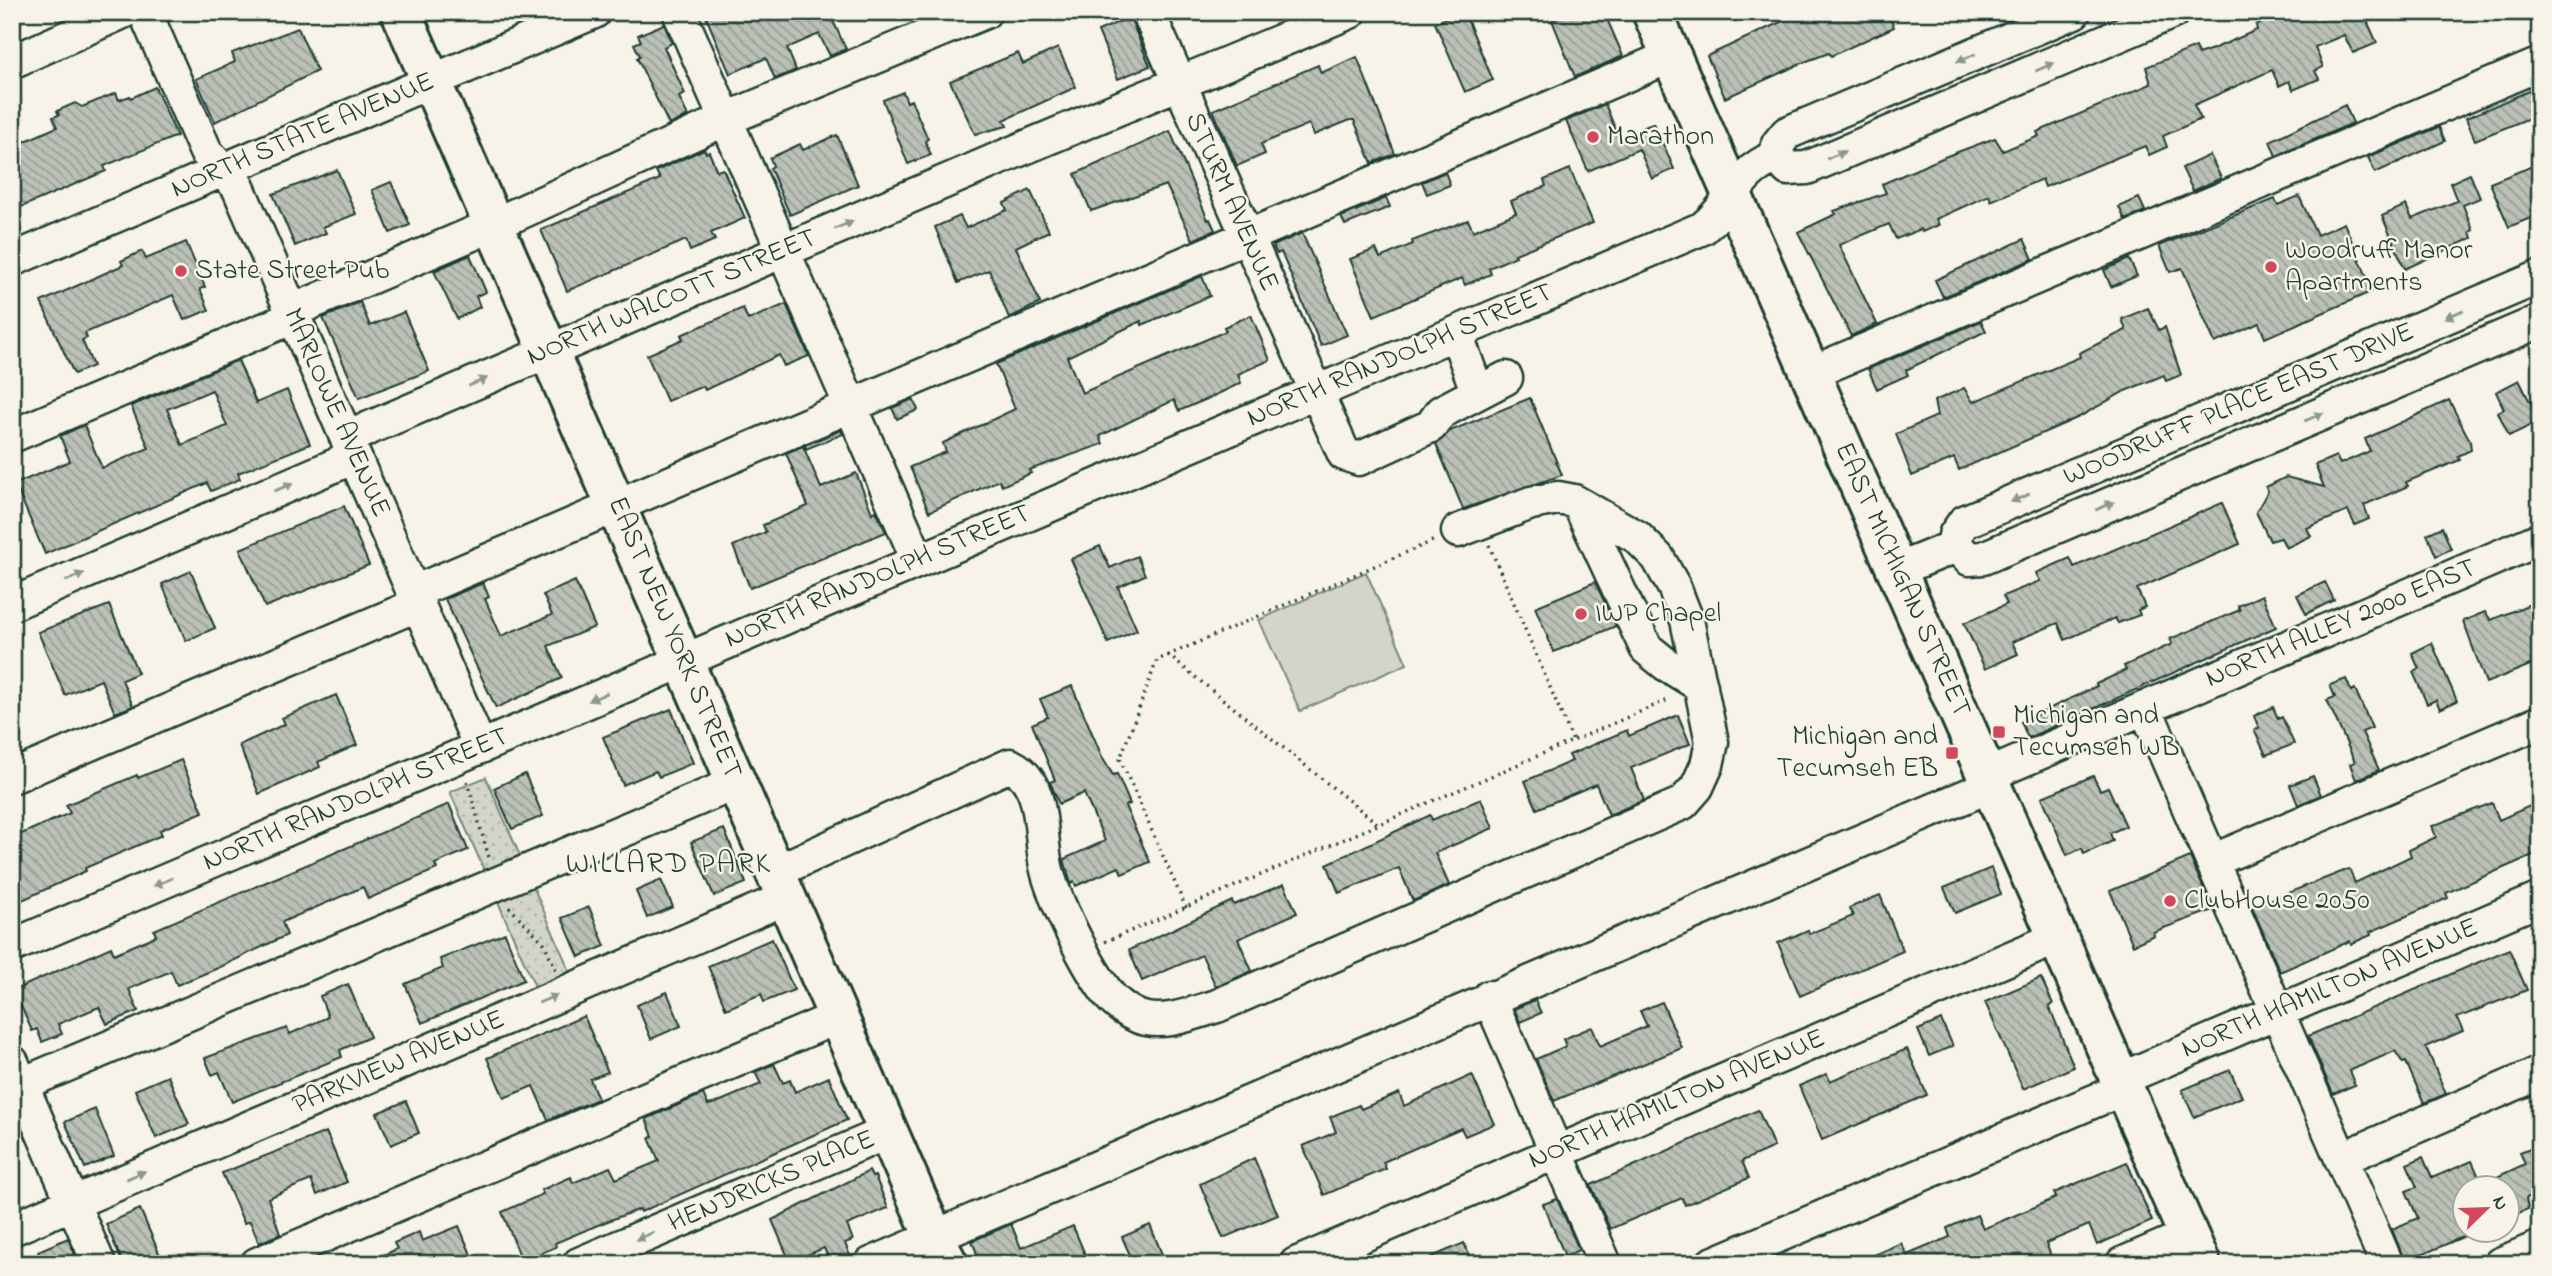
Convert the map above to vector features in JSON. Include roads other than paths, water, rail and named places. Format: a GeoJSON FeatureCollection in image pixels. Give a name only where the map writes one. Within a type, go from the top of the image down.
{"type":"FeatureCollection","features":[{"type":"Feature","properties":{"kind":"main road","name":"EAST NEW YORK STREET"},"geometry":{"type":"LineString","coordinates":[[401,12],[941,1250]]}},
{"type":"Feature","properties":{"kind":"main road","name":"EAST MICHIGAN STREET"},"geometry":{"type":"LineString","coordinates":[[1652,12],[2195,1249]]}},
{"type":"Feature","properties":{"kind":"street"},"geometry":{"type":"LineString","coordinates":[[12,62],[123,12]]}},
{"type":"Feature","properties":{"kind":"street","name":"MARLOWE AVENUE"},"geometry":{"type":"LineString","coordinates":[[145,12],[206,152],[237,187],[481,747]]}},
{"type":"Feature","properties":{"kind":"street","name":"NORTH STATE AVENUE"},"geometry":{"type":"LineString","coordinates":[[12,260],[432,82],[532,24],[594,12]]}},
{"type":"Feature","properties":{"kind":"street"},"geometry":{"type":"LineString","coordinates":[[679,12],[918,560]]}},
{"type":"Feature","properties":{"kind":"street"},"geometry":{"type":"LineString","coordinates":[[12,436],[494,225],[726,119],[985,12]]}},
{"type":"Feature","properties":{"kind":"street","name":"STURM AVENUE"},"geometry":{"type":"LineString","coordinates":[[1148,12],[1344,454],[1359,459],[1431,426],[1441,412],[1506,378]]}},
{"type":"Feature","properties":{"kind":"street","name":"NORTH WALCOTT STREET"},"geometry":{"type":"LineString","coordinates":[[12,604],[338,464],[347,456],[353,437],[361,432],[1179,82],[1350,12]]}},
{"type":"Feature","properties":{"kind":"street"},"geometry":{"type":"LineString","coordinates":[[2074,12],[1787,133],[1778,144],[1777,156],[1788,169],[1807,168],[2173,12]]}},
{"type":"Feature","properties":{"kind":"street"},"geometry":{"type":"LineString","coordinates":[[12,777],[417,598],[617,506],[1246,235],[1671,56]]}},
{"type":"Feature","properties":{"kind":"street"},"geometry":{"type":"LineString","coordinates":[[1811,373],[2540,64]]}},
{"type":"Feature","properties":{"kind":"street","name":"NORTH RANDOLPH STREET"},"geometry":{"type":"LineString","coordinates":[[12,946],[1703,228],[1719,215],[1731,194],[1751,170],[1777,156]]}},
{"type":"Feature","properties":{"kind":"street","name":"WOODRUFF PLACE EAST DRIVE"},"geometry":{"type":"LineString","coordinates":[[2540,277],[1964,522],[1955,535],[1956,545],[1969,559],[1983,558],[2540,321]]}},
{"type":"Feature","properties":{"kind":"street"},"geometry":{"type":"LineString","coordinates":[[1456,333],[1477,391]]}},
{"type":"Feature","properties":{"kind":"street"},"geometry":{"type":"LineString","coordinates":[[1460,536],[1531,503],[1558,498],[1579,504],[1637,537],[1658,558],[1674,587],[1687,620],[1701,685]]}},
{"type":"Feature","properties":{"kind":"street"},"geometry":{"type":"LineString","coordinates":[[1579,504],[1646,648],[1667,665],[1701,685]]}},
{"type":"Feature","properties":{"kind":"street","name":"NORTH ALLEY 2000 EAST"},"geometry":{"type":"LineString","coordinates":[[1991,783],[2540,538]]}},
{"type":"Feature","properties":{"kind":"street"},"geometry":{"type":"LineString","coordinates":[[1897,570],[1956,545]]}},
{"type":"Feature","properties":{"kind":"street"},"geometry":{"type":"LineString","coordinates":[[871,1264],[941,1250],[1489,997],[1991,783],[2151,721],[2540,555]]}},
{"type":"Feature","properties":{"kind":"street","name":"PARKVIEW AVENUE"},"geometry":{"type":"LineString","coordinates":[[12,1229],[780,885],[1010,765],[1026,778],[1037,800],[1049,880],[1084,952],[1110,996],[1140,1017],[1158,1020],[1217,1006],[1683,803],[1697,787],[1707,765],[1712,741],[1701,685]]}},
{"type":"Feature","properties":{"kind":"street"},"geometry":{"type":"LineString","coordinates":[[2151,721],[2387,1264]]}},
{"type":"Feature","properties":{"kind":"street"},"geometry":{"type":"LineString","coordinates":[[2213,861],[2540,722]]}},
{"type":"Feature","properties":{"kind":"street"},"geometry":{"type":"LineString","coordinates":[[99,1264],[17,1078],[736,783]]}},
{"type":"Feature","properties":{"kind":"street","name":"NORTH HAMILTON AVENUE"},"geometry":{"type":"LineString","coordinates":[[1712,1264],[2123,1083],[2277,1012],[2540,899]]}},
{"type":"Feature","properties":{"kind":"street","name":"NORTH HAMILTON AVENUE"},"geometry":{"type":"LineString","coordinates":[[1296,1264],[2059,937]]}},
{"type":"Feature","properties":{"kind":"street"},"geometry":{"type":"LineString","coordinates":[[1489,997],[1605,1264]]}},
{"type":"Feature","properties":{"kind":"street"},"geometry":{"type":"LineString","coordinates":[[257,1264],[838,1017]]}},
{"type":"Feature","properties":{"kind":"street"},"geometry":{"type":"LineString","coordinates":[[2341,1159],[2540,1073]]}},
{"type":"Feature","properties":{"kind":"street","name":"HENDRICKS PLACE"},"geometry":{"type":"LineString","coordinates":[[579,1264],[888,1132]]}},
{"type":"Feature","properties":{"kind":"street"},"geometry":{"type":"LineString","coordinates":[[2500,1264],[2540,1247]]}},
{"type":"Feature","properties":{"kind":"street"},"geometry":{"type":"LineString","coordinates":[[2122,1264],[2195,1249]]}},
{"type":"Feature","properties":{"kind":"place","name":"Marathon"},"geometry":{"type":"Point","coordinates":[1593,137]}},
{"type":"Feature","properties":{"kind":"place","name":"Woodruff Manor Apartments"},"geometry":{"type":"Point","coordinates":[2271,267]}},
{"type":"Feature","properties":{"kind":"place","name":"State Street Pub"},"geometry":{"type":"Point","coordinates":[181,271]}},
{"type":"Feature","properties":{"kind":"place","name":"IWP Chapel"},"geometry":{"type":"Point","coordinates":[1581,614]}},
{"type":"Feature","properties":{"kind":"place","name":"Michigan and Tecumseh WB"},"geometry":{"type":"Point","coordinates":[1999,732]}},
{"type":"Feature","properties":{"kind":"place","name":"Michigan and Tecumseh EB"},"geometry":{"type":"Point","coordinates":[1952,753]}},
{"type":"Feature","properties":{"kind":"place","name":"ClubHouse 2050"},"geometry":{"type":"Point","coordinates":[2170,901]}},
{"type":"Feature","properties":{"kind":"district","name":"WILLARD PARK"},"geometry":{"type":"Point","coordinates":[669,865]}}]}
